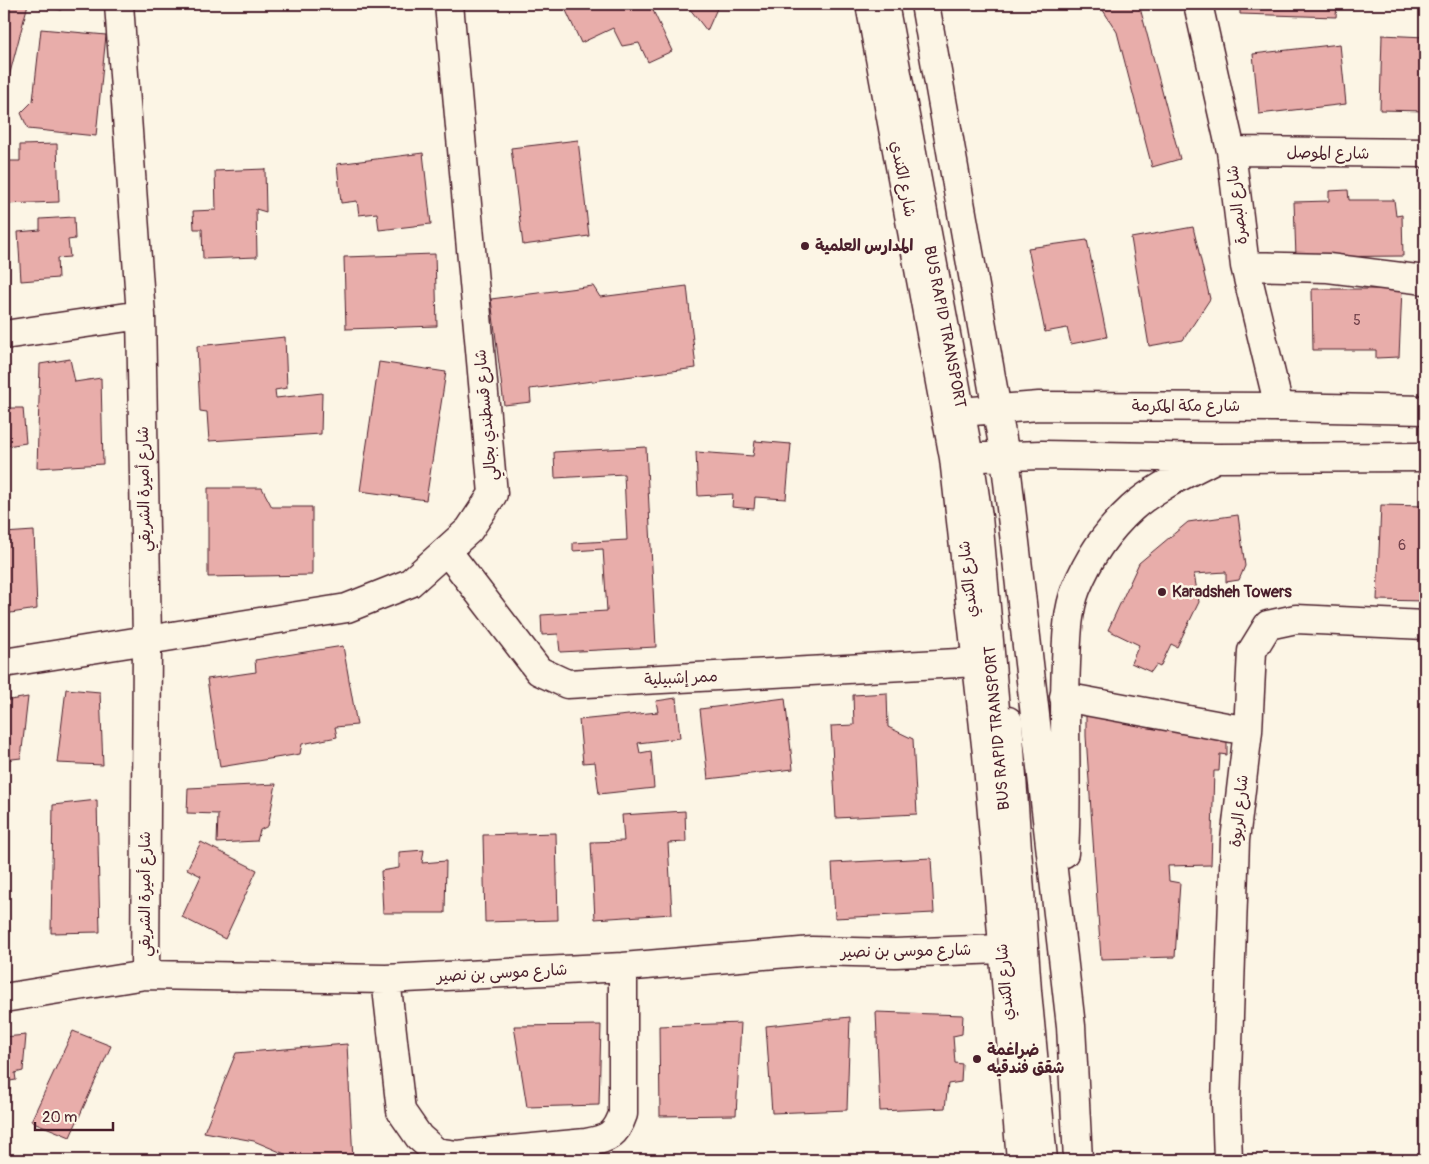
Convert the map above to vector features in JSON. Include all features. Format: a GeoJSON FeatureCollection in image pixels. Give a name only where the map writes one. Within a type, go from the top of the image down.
{"type":"FeatureCollection","features":[{"type":"Feature","properties":{"kind":"street","name":"شارع أميرة الشريقي"},"geometry":{"type":"LineString","coordinates":[[119,4],[141,315],[147,639],[145,974]]}},
{"type":"Feature","properties":{"kind":"street","name":"شارع قسطندي بجالي"},"geometry":{"type":"LineString","coordinates":[[4,663],[347,608],[410,584],[469,530],[493,494],[449,4]]}},
{"type":"Feature","properties":{"kind":"street","name":"شارع الكندي"},"geometry":{"type":"LineString","coordinates":[[870,4],[969,411],[977,457],[978,662],[1021,1160]]}},
{"type":"Feature","properties":{"kind":"street","name":"BUS RAPID TRANSPORT"},"geometry":{"type":"LineString","coordinates":[[884,4],[969,411]]}},
{"type":"Feature","properties":{"kind":"street","name":"BUS RAPID TRANSPORT"},"geometry":{"type":"LineString","coordinates":[[899,4],[969,411]]}},
{"type":"Feature","properties":{"kind":"street","name":"شارع الكندي"},"geometry":{"type":"LineString","coordinates":[[925,4],[969,411],[1059,916],[1071,1026],[1078,1160]]}},
{"type":"Feature","properties":{"kind":"street","name":"شارع البصرة"},"geometry":{"type":"LineString","coordinates":[[1198,4],[1231,151],[1245,266],[1279,407]]}},
{"type":"Feature","properties":{"kind":"street","name":"شارع الموصل"},"geometry":{"type":"LineString","coordinates":[[1231,151],[1425,153]]}},
{"type":"Feature","properties":{"kind":"street"},"geometry":{"type":"LineString","coordinates":[[1245,266],[1328,268],[1425,280]]}},
{"type":"Feature","properties":{"kind":"street"},"geometry":{"type":"LineString","coordinates":[[4,336],[141,315]]}},
{"type":"Feature","properties":{"kind":"street","name":"شارع مكة المكرمة"},"geometry":{"type":"LineString","coordinates":[[969,411],[1039,406],[1425,410]]}},
{"type":"Feature","properties":{"kind":"street"},"geometry":{"type":"LineString","coordinates":[[977,457],[1425,457]]}},
{"type":"Feature","properties":{"kind":"street","name":"BUS RAPID TRANSPORT"},"geometry":{"type":"LineString","coordinates":[[977,457],[978,517],[990,637],[1034,1160]]}},
{"type":"Feature","properties":{"kind":"street","name":"BUS RAPID TRANSPORT"},"geometry":{"type":"LineString","coordinates":[[977,457],[1003,646],[1026,981],[1043,1160]]}},
{"type":"Feature","properties":{"kind":"street"},"geometry":{"type":"LineString","coordinates":[[1059,916],[1066,817],[1064,697],[1069,618],[1075,590],[1099,545],[1132,508],[1163,487],[1216,458]]}},
{"type":"Feature","properties":{"kind":"street","name":"ممر إشبيلية"},"geometry":{"type":"LineString","coordinates":[[446,551],[539,671],[567,684],[978,662]]}},
{"type":"Feature","properties":{"kind":"street","name":"شارع الربوة"},"geometry":{"type":"LineString","coordinates":[[1228,1160],[1226,1103],[1235,840],[1248,731],[1252,651],[1268,626],[1296,619],[1425,625]]}},
{"type":"Feature","properties":{"kind":"street"},"geometry":{"type":"LineString","coordinates":[[1064,697],[1248,731]]}},
{"type":"Feature","properties":{"kind":"street","name":"شارع موسى بن نصير"},"geometry":{"type":"LineString","coordinates":[[4,998],[145,974],[386,979],[623,967],[812,951],[895,953],[1002,949]]}},
{"type":"Feature","properties":{"kind":"street"},"geometry":{"type":"LineString","coordinates":[[386,979],[401,1111],[419,1136],[436,1152],[457,1155],[586,1143],[603,1140],[618,1129],[622,1114],[623,967]]}},
{"type":"Feature","properties":{"kind":"building"},"geometry":{"type":"Polygon","coordinates":[[[4,4],[28,4],[5,92],[4,91],[4,4]]]}},
{"type":"Feature","properties":{"kind":"building"},"geometry":{"type":"Polygon","coordinates":[[[37,4],[63,4],[61,10],[37,4]]]}},
{"type":"Feature","properties":{"kind":"building"},"geometry":{"type":"Polygon","coordinates":[[[563,4],[650,4],[672,51],[648,62],[639,43],[622,46],[613,28],[581,43],[563,4]]]}},
{"type":"Feature","properties":{"kind":"building"},"geometry":{"type":"Polygon","coordinates":[[[686,4],[719,4],[707,31],[686,4]]]}},
{"type":"Feature","properties":{"kind":"building"},"geometry":{"type":"Polygon","coordinates":[[[1099,4],[1139,4],[1180,159],[1152,167],[1117,32],[1099,4]]]}},
{"type":"Feature","properties":{"kind":"building"},"geometry":{"type":"Polygon","coordinates":[[[1240,4],[1337,4],[1336,17],[1240,14],[1240,4]]]}},
{"type":"Feature","properties":{"kind":"building"},"geometry":{"type":"Polygon","coordinates":[[[41,29],[106,35],[96,136],[28,129],[21,113],[33,101],[41,29]]]}},
{"type":"Feature","properties":{"kind":"building"},"geometry":{"type":"Polygon","coordinates":[[[1382,35],[1425,37],[1425,111],[1380,110],[1382,35]]]}},
{"type":"Feature","properties":{"kind":"building"},"geometry":{"type":"Polygon","coordinates":[[[1340,44],[1346,104],[1259,114],[1253,54],[1340,44]]]}},
{"type":"Feature","properties":{"kind":"building"},"geometry":{"type":"Polygon","coordinates":[[[578,140],[589,236],[523,245],[511,148],[578,140]]]}},
{"type":"Feature","properties":{"kind":"building"},"geometry":{"type":"Polygon","coordinates":[[[57,144],[59,202],[4,204],[4,161],[20,161],[20,145],[57,144]]]}},
{"type":"Feature","properties":{"kind":"building"},"geometry":{"type":"Polygon","coordinates":[[[423,153],[431,224],[379,230],[377,213],[359,215],[357,201],[341,203],[337,164],[423,153]]]}},
{"type":"Feature","properties":{"kind":"building"},"geometry":{"type":"Polygon","coordinates":[[[265,169],[266,212],[256,209],[257,257],[203,259],[202,229],[194,229],[193,211],[216,210],[215,171],[265,169]]]}},
{"type":"Feature","properties":{"kind":"building"},"geometry":{"type":"Polygon","coordinates":[[[1348,190],[1349,200],[1394,200],[1396,216],[1402,215],[1403,256],[1296,257],[1294,202],[1329,201],[1329,191],[1348,190]]]}},
{"type":"Feature","properties":{"kind":"building"},"geometry":{"type":"Polygon","coordinates":[[[74,217],[75,239],[68,240],[70,257],[57,258],[58,278],[21,281],[18,232],[40,230],[40,219],[74,217]]]}},
{"type":"Feature","properties":{"kind":"building"},"geometry":{"type":"Polygon","coordinates":[[[1193,227],[1210,299],[1183,340],[1149,346],[1131,238],[1193,227]]]}},
{"type":"Feature","properties":{"kind":"building"},"geometry":{"type":"Polygon","coordinates":[[[1087,240],[1107,337],[1071,344],[1067,328],[1045,332],[1028,248],[1087,240]]]}},
{"type":"Feature","properties":{"kind":"building"},"geometry":{"type":"Polygon","coordinates":[[[435,254],[437,326],[346,329],[344,257],[435,254]]]}},
{"type":"Feature","properties":{"kind":"building"},"geometry":{"type":"Polygon","coordinates":[[[593,286],[600,297],[687,286],[696,368],[530,389],[531,402],[504,405],[491,299],[593,286]]]}},
{"type":"Feature","properties":{"kind":"building"},"geometry":{"type":"Polygon","coordinates":[[[1312,289],[1402,289],[1399,357],[1376,358],[1376,350],[1313,350],[1312,289]]]}},
{"type":"Feature","properties":{"kind":"building"},"geometry":{"type":"Polygon","coordinates":[[[285,337],[287,388],[275,390],[276,398],[322,393],[321,434],[209,441],[207,412],[200,411],[197,346],[285,337]]]}},
{"type":"Feature","properties":{"kind":"building"},"geometry":{"type":"Polygon","coordinates":[[[70,359],[75,382],[101,378],[103,464],[37,468],[40,364],[70,359]]]}},
{"type":"Feature","properties":{"kind":"building"},"geometry":{"type":"Polygon","coordinates":[[[379,362],[446,372],[426,500],[360,491],[379,362]]]}},
{"type":"Feature","properties":{"kind":"building"},"geometry":{"type":"Polygon","coordinates":[[[4,408],[23,408],[26,443],[7,446],[7,465],[4,466],[4,408]]]}},
{"type":"Feature","properties":{"kind":"building"},"geometry":{"type":"Polygon","coordinates":[[[755,441],[791,444],[786,499],[755,497],[754,509],[732,507],[733,494],[698,496],[696,452],[753,456],[755,441]]]}},
{"type":"Feature","properties":{"kind":"building"},"geometry":{"type":"Polygon","coordinates":[[[646,447],[656,647],[560,652],[558,634],[542,635],[541,615],[607,611],[603,549],[573,551],[573,543],[627,540],[624,474],[555,478],[554,452],[646,447]]]}},
{"type":"Feature","properties":{"kind":"building"},"geometry":{"type":"Polygon","coordinates":[[[208,488],[262,488],[272,507],[312,507],[312,575],[208,577],[208,488]]]}},
{"type":"Feature","properties":{"kind":"building"},"geometry":{"type":"Polygon","coordinates":[[[1381,505],[1425,506],[1425,583],[1423,583],[1423,601],[1377,600],[1381,505]]]}},
{"type":"Feature","properties":{"kind":"building","name":"Karadsheh Towers"},"geometry":{"type":"Polygon","coordinates":[[[1238,515],[1245,566],[1239,580],[1226,582],[1226,572],[1194,574],[1199,602],[1177,647],[1171,644],[1160,667],[1156,665],[1151,672],[1131,663],[1139,645],[1108,630],[1139,563],[1188,522],[1238,515]]]}},
{"type":"Feature","properties":{"kind":"building"},"geometry":{"type":"Polygon","coordinates":[[[34,531],[37,609],[4,614],[4,533],[34,531]]]}},
{"type":"Feature","properties":{"kind":"building"},"geometry":{"type":"Polygon","coordinates":[[[343,646],[357,725],[335,727],[337,737],[302,744],[300,754],[220,767],[207,679],[256,672],[255,660],[343,646]]]}},
{"type":"Feature","properties":{"kind":"building"},"geometry":{"type":"Polygon","coordinates":[[[66,689],[100,692],[103,765],[57,763],[66,689]]]}},
{"type":"Feature","properties":{"kind":"building"},"geometry":{"type":"Polygon","coordinates":[[[887,693],[888,727],[913,739],[917,814],[836,818],[831,726],[854,725],[853,695],[887,693]]]}},
{"type":"Feature","properties":{"kind":"building"},"geometry":{"type":"Polygon","coordinates":[[[28,697],[21,758],[4,760],[4,701],[28,697]]]}},
{"type":"Feature","properties":{"kind":"building"},"geometry":{"type":"Polygon","coordinates":[[[676,698],[680,738],[638,743],[640,753],[651,751],[654,788],[599,794],[595,762],[583,763],[579,720],[658,712],[656,701],[676,698]]]}},
{"type":"Feature","properties":{"kind":"building"},"geometry":{"type":"Polygon","coordinates":[[[785,698],[793,769],[708,779],[700,709],[785,698]]]}},
{"type":"Feature","properties":{"kind":"building"},"geometry":{"type":"Polygon","coordinates":[[[1086,712],[1227,739],[1227,755],[1220,754],[1219,771],[1214,771],[1211,865],[1168,866],[1169,881],[1180,883],[1175,957],[1101,959],[1086,712]]]}},
{"type":"Feature","properties":{"kind":"building"},"geometry":{"type":"Polygon","coordinates":[[[276,784],[268,826],[260,830],[257,841],[217,843],[218,814],[187,813],[188,788],[276,784]]]}},
{"type":"Feature","properties":{"kind":"building"},"geometry":{"type":"Polygon","coordinates":[[[97,800],[100,932],[51,933],[53,805],[97,800]]]}},
{"type":"Feature","properties":{"kind":"building"},"geometry":{"type":"Polygon","coordinates":[[[685,811],[686,842],[668,843],[672,914],[595,919],[591,842],[624,841],[622,815],[685,811]]]}},
{"type":"Feature","properties":{"kind":"building"},"geometry":{"type":"Polygon","coordinates":[[[556,833],[558,920],[485,922],[483,835],[556,833]]]}},
{"type":"Feature","properties":{"kind":"building"},"geometry":{"type":"Polygon","coordinates":[[[201,842],[257,870],[225,939],[182,917],[201,876],[187,869],[201,842]]]}},
{"type":"Feature","properties":{"kind":"building"},"geometry":{"type":"Polygon","coordinates":[[[424,850],[422,863],[446,861],[445,913],[383,913],[381,871],[399,868],[399,852],[424,850]]]}},
{"type":"Feature","properties":{"kind":"building"},"geometry":{"type":"Polygon","coordinates":[[[931,858],[934,913],[835,918],[832,863],[931,858]]]}},
{"type":"Feature","properties":{"kind":"building"},"geometry":{"type":"Polygon","coordinates":[[[876,1012],[963,1015],[962,1034],[953,1036],[955,1063],[962,1064],[961,1082],[948,1084],[945,1108],[880,1111],[876,1012]]]}},
{"type":"Feature","properties":{"kind":"building"},"geometry":{"type":"Polygon","coordinates":[[[850,1017],[847,1110],[772,1113],[766,1026],[850,1017]]]}},
{"type":"Feature","properties":{"kind":"building"},"geometry":{"type":"Polygon","coordinates":[[[741,1023],[736,1115],[660,1116],[659,1026],[741,1023]]]}},
{"type":"Feature","properties":{"kind":"building"},"geometry":{"type":"Polygon","coordinates":[[[601,1025],[599,1105],[527,1107],[514,1026],[601,1025]]]}},
{"type":"Feature","properties":{"kind":"building"},"geometry":{"type":"Polygon","coordinates":[[[73,1031],[111,1046],[70,1137],[31,1121],[73,1031]]]}},
{"type":"Feature","properties":{"kind":"building"},"geometry":{"type":"Polygon","coordinates":[[[26,1035],[23,1071],[15,1073],[16,1080],[10,1081],[10,1090],[4,1092],[4,1037],[26,1035]]]}},
{"type":"Feature","properties":{"kind":"building"},"geometry":{"type":"Polygon","coordinates":[[[347,1044],[353,1160],[299,1160],[254,1141],[204,1132],[236,1053],[347,1044]]]}},
{"type":"Feature","properties":{"kind":"place","name":"المدارس العلمية"},"geometry":{"type":"Point","coordinates":[805,246]}},
{"type":"Feature","properties":{"kind":"place","name":"Karadsheh Towers"},"geometry":{"type":"Point","coordinates":[1162,592]}},
{"type":"Feature","properties":{"kind":"place","name":"ضراغمة شقق فندقيه"},"geometry":{"type":"Point","coordinates":[977,1059]}}]}
